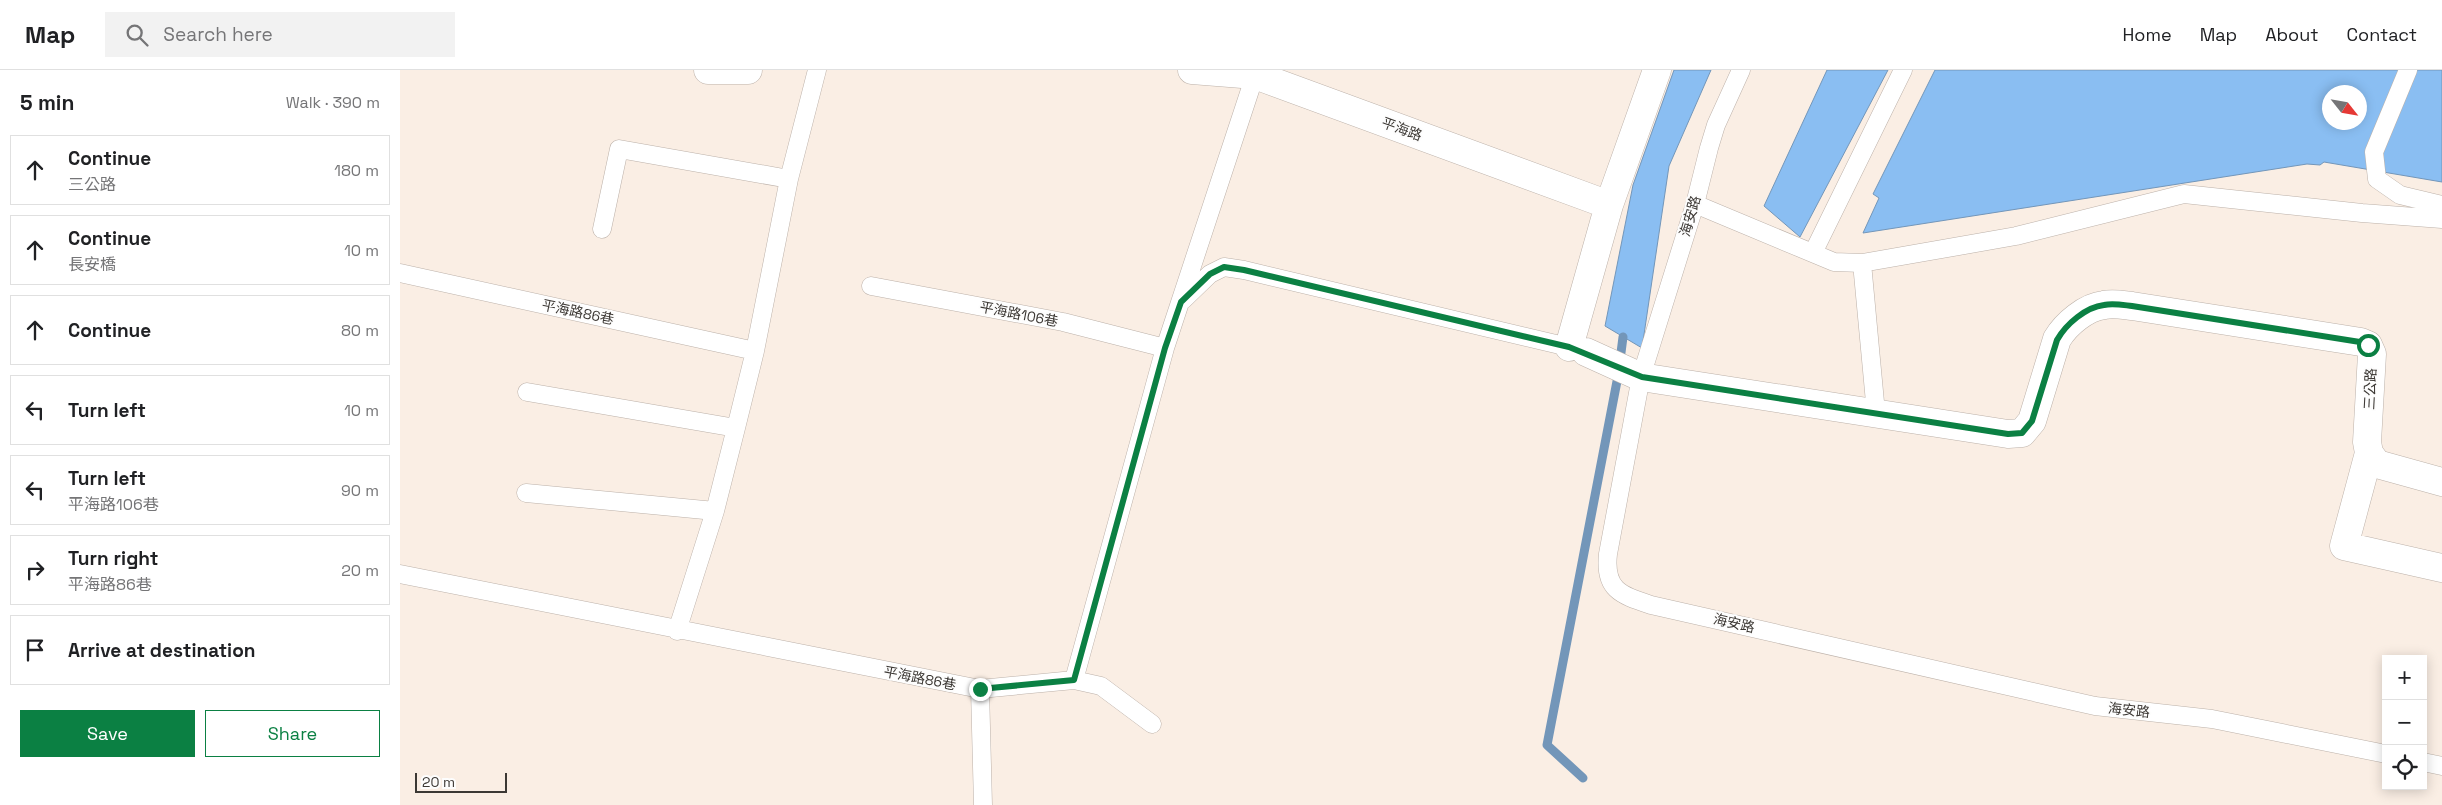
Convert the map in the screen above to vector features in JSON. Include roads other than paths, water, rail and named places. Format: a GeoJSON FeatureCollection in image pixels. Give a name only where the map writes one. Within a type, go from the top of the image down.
{"type":"FeatureCollection","features":[{"type":"Feature","properties":{"kind":"street"},"geometry":{"type":"LineString","coordinates":[[708,70],[748,70]]}},
{"type":"Feature","properties":{"kind":"street","name":"平海路"},"geometry":{"type":"LineString","coordinates":[[1192,70],[1255,76],[1609,205]]}},
{"type":"Feature","properties":{"kind":"street"},"geometry":{"type":"LineString","coordinates":[[1577,350],[1609,205],[1657,70]]}},
{"type":"Feature","properties":{"kind":"street","name":"三公路"},"geometry":{"type":"LineString","coordinates":[[1577,350],[1634,374],[2008,434],[2022,433],[2032,421],[2057,340],[2064,329],[2090,308],[2104,304],[2132,306],[2360,342],[2368,345],[2372,354],[2367,442],[2369,453],[2344,546],[2442,568]]}},
{"type":"Feature","properties":{"kind":"street"},"geometry":{"type":"LineString","coordinates":[[2369,453],[2377,464],[2442,482]]}},
{"type":"Feature","properties":{"kind":"lane"},"geometry":{"type":"LineString","coordinates":[[677,630],[715,511],[736,428],[755,351],[789,180],[817,70]]}},
{"type":"Feature","properties":{"kind":"lane","name":"海安路"},"geometry":{"type":"LineString","coordinates":[[1741,70],[1716,125],[1694,204],[1634,374],[1606,572],[1614,587],[1633,599],[2095,706],[2212,719],[2382,753]]}},
{"type":"Feature","properties":{"kind":"lane"},"geometry":{"type":"LineString","coordinates":[[1813,253],[1903,70]]}},
{"type":"Feature","properties":{"kind":"lane"},"geometry":{"type":"LineString","coordinates":[[2408,70],[2374,152],[2377,179],[2400,195],[2442,205]]}},
{"type":"Feature","properties":{"kind":"lane"},"geometry":{"type":"LineString","coordinates":[[1074,680],[1165,348],[1255,76]]}},
{"type":"Feature","properties":{"kind":"lane"},"geometry":{"type":"LineString","coordinates":[[602,228],[619,149],[789,180]]}},
{"type":"Feature","properties":{"kind":"lane"},"geometry":{"type":"LineString","coordinates":[[1694,204],[1834,262],[1862,263],[2016,236],[2184,194],[2362,213],[2442,219]]}},
{"type":"Feature","properties":{"kind":"lane"},"geometry":{"type":"LineString","coordinates":[[1862,263],[1876,413]]}},
{"type":"Feature","properties":{"kind":"lane"},"geometry":{"type":"LineString","coordinates":[[1181,302],[1210,274],[1224,267],[1577,350]]}},
{"type":"Feature","properties":{"kind":"lane","name":"平海路86巷"},"geometry":{"type":"LineString","coordinates":[[400,273],[755,351]]}},
{"type":"Feature","properties":{"kind":"lane","name":"平海路106巷"},"geometry":{"type":"LineString","coordinates":[[871,286],[1063,322],[1165,348]]}},
{"type":"Feature","properties":{"kind":"lane"},"geometry":{"type":"LineString","coordinates":[[527,392],[736,428]]}},
{"type":"Feature","properties":{"kind":"lane"},"geometry":{"type":"LineString","coordinates":[[526,493],[715,511]]}},
{"type":"Feature","properties":{"kind":"lane","name":"平海路86巷"},"geometry":{"type":"LineString","coordinates":[[400,574],[980,689],[1074,680],[1101,686],[1152,724]]}},
{"type":"Feature","properties":{"kind":"lane"},"geometry":{"type":"LineString","coordinates":[[980,689],[983,805]]}},
{"type":"Feature","properties":{"kind":"lane"},"geometry":{"type":"LineString","coordinates":[[2427,763],[2442,766]]}},
{"type":"Feature","properties":{"kind":"water"},"geometry":{"type":"Polygon","coordinates":[[[1674,70],[1711,70],[1669,166],[1642,348],[1605,326],[1633,185],[1674,70]]]}},
{"type":"Feature","properties":{"kind":"water"},"geometry":{"type":"Polygon","coordinates":[[[1827,70],[1888,70],[1800,237],[1764,206],[1827,70]]]}},
{"type":"Feature","properties":{"kind":"water"},"geometry":{"type":"Polygon","coordinates":[[[1935,70],[2442,70],[2442,182],[2324,162],[2320,165],[2307,164],[1863,233],[1879,198],[1873,194],[1935,70]]]}},
{"type":"Feature","properties":{"kind":"waterway"},"geometry":{"type":"LineString","coordinates":[[1583,778],[1547,745],[1618,376],[1623,337]]}}]}
